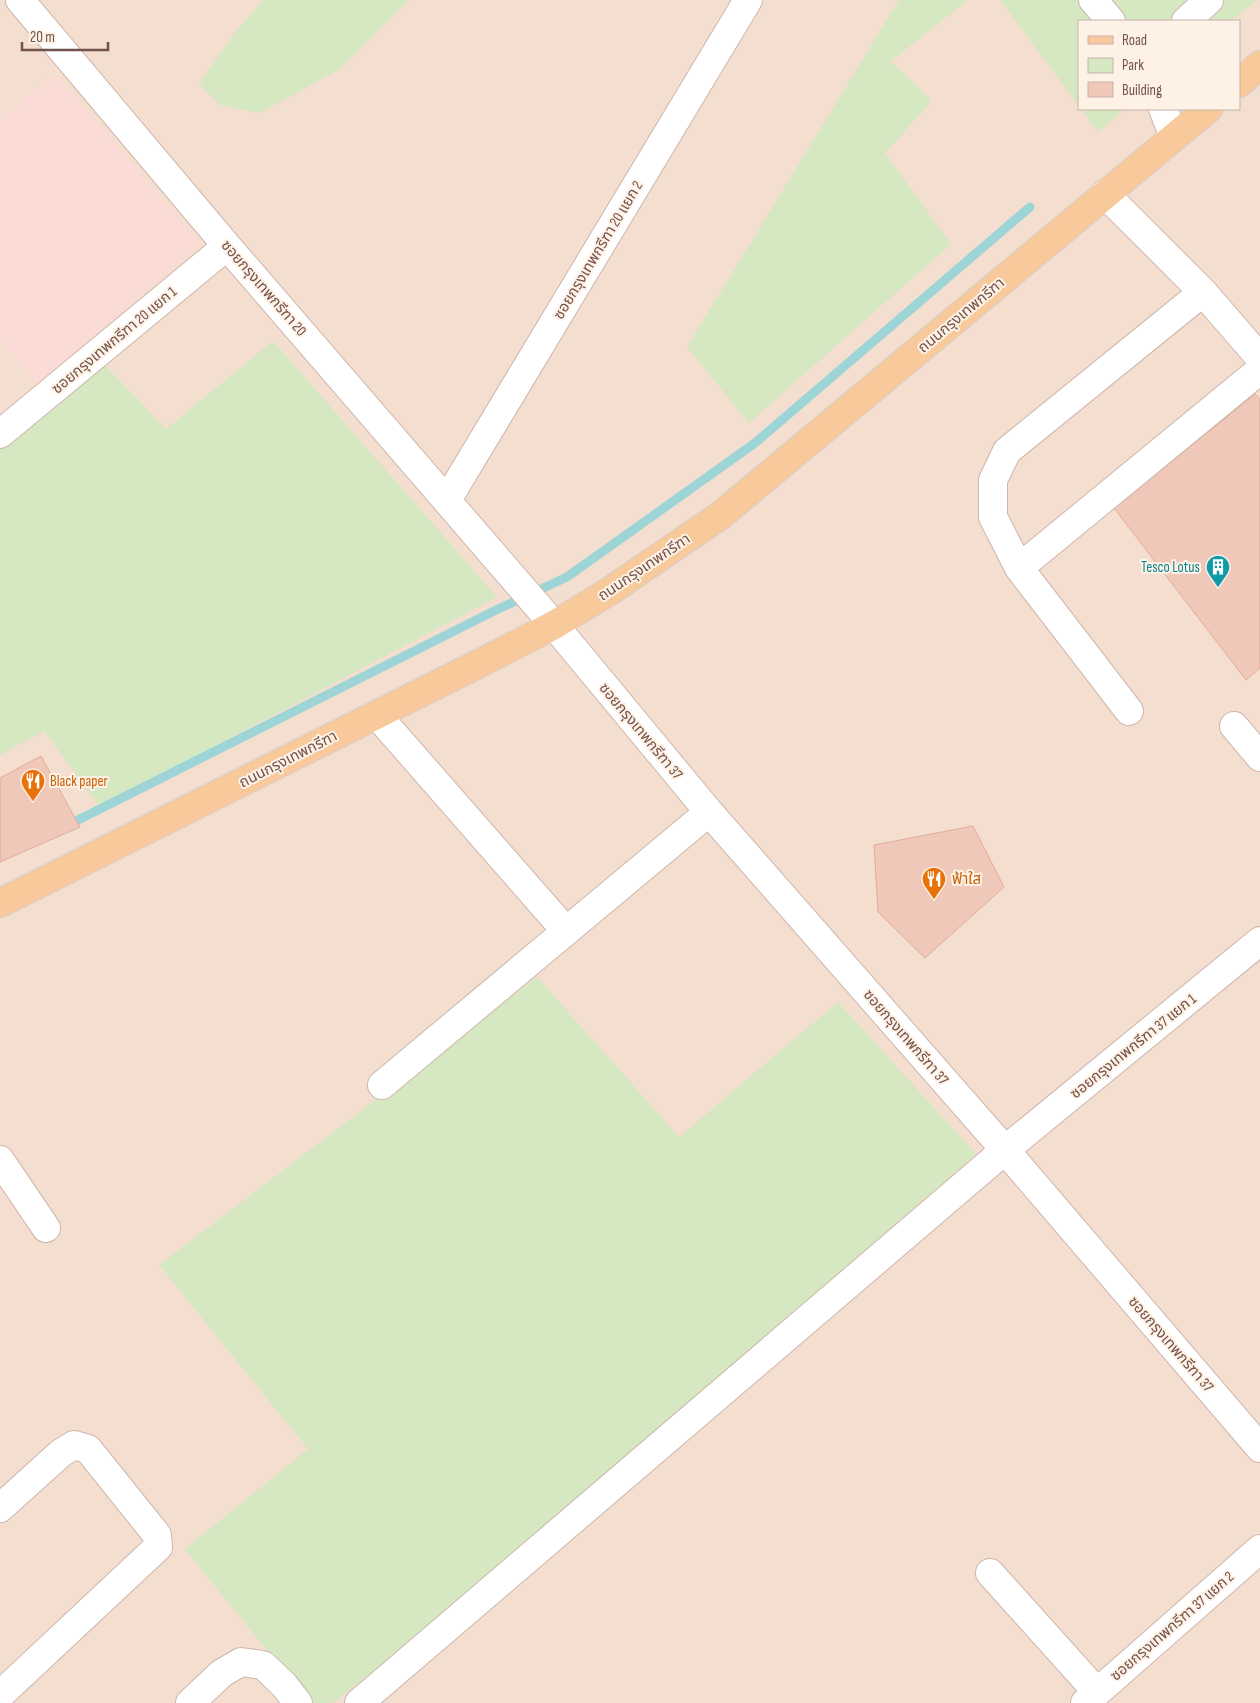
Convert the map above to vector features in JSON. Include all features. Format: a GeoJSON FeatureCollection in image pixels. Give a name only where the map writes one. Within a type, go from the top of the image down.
{"type":"FeatureCollection","features":[{"type":"Feature","properties":{"kind":"main road"},"geometry":{"type":"LineString","coordinates":[[1240,82],[1260,65]]}},
{"type":"Feature","properties":{"kind":"main road","name":"ถนนกรุงเทพกรีฑา"},"geometry":{"type":"LineString","coordinates":[[0,903],[554,625],[668,552],[721,515],[1207,110]]}},
{"type":"Feature","properties":{"kind":"street","name":"ซอยกรุงเทพกรีฑา 20 แยก 2"},"geometry":{"type":"LineString","coordinates":[[447,500],[748,0]]}},
{"type":"Feature","properties":{"kind":"street"},"geometry":{"type":"LineString","coordinates":[[1092,0],[1110,20]]}},
{"type":"Feature","properties":{"kind":"street"},"geometry":{"type":"LineString","coordinates":[[1187,20],[1209,0]]}},
{"type":"Feature","properties":{"kind":"street","name":"ซอยกรุงเทพกรีฑา 20"},"geometry":{"type":"LineString","coordinates":[[28,3],[227,246],[536,605]]}},
{"type":"Feature","properties":{"kind":"street"},"geometry":{"type":"LineString","coordinates":[[1163,110],[1174,137]]}},
{"type":"Feature","properties":{"kind":"street"},"geometry":{"type":"LineString","coordinates":[[1105,194],[1203,292],[1260,358]]}},
{"type":"Feature","properties":{"kind":"street","name":"ซอยกรุงเทพกรีฑา 20 แยก 1"},"geometry":{"type":"LineString","coordinates":[[0,434],[227,246]]}},
{"type":"Feature","properties":{"kind":"street"},"geometry":{"type":"LineString","coordinates":[[1129,711],[1019,568],[993,516],[993,480],[1007,451],[1203,292]]}},
{"type":"Feature","properties":{"kind":"street"},"geometry":{"type":"LineString","coordinates":[[1019,568],[1260,370]]}},
{"type":"Feature","properties":{"kind":"street","name":"ซอยกรุงเทพกรีฑา 37"},"geometry":{"type":"LineString","coordinates":[[536,605],[708,812],[1005,1150],[1260,1448]]}},
{"type":"Feature","properties":{"kind":"street"},"geometry":{"type":"LineString","coordinates":[[377,714],[566,931]]}},
{"type":"Feature","properties":{"kind":"street"},"geometry":{"type":"LineString","coordinates":[[1234,726],[1260,757]]}},
{"type":"Feature","properties":{"kind":"street"},"geometry":{"type":"LineString","coordinates":[[382,1085],[708,812]]}},
{"type":"Feature","properties":{"kind":"street","name":"ซอยกรุงเทพกรีฑา 37 แยก 1"},"geometry":{"type":"LineString","coordinates":[[359,1703],[1005,1150],[1260,941]]}},
{"type":"Feature","properties":{"kind":"street"},"geometry":{"type":"LineString","coordinates":[[0,1160],[46,1228]]}},
{"type":"Feature","properties":{"kind":"street"},"geometry":{"type":"LineString","coordinates":[[0,1508],[61,1453],[74,1446],[88,1449],[157,1535],[158,1547],[0,1695]]}},
{"type":"Feature","properties":{"kind":"street","name":"ซอยกรุงเทพกรีฑา 37 แยก 2"},"geometry":{"type":"LineString","coordinates":[[1091,1698],[1260,1549]]}},
{"type":"Feature","properties":{"kind":"street"},"geometry":{"type":"LineString","coordinates":[[990,1573],[1091,1698]]}},
{"type":"Feature","properties":{"kind":"street"},"geometry":{"type":"LineString","coordinates":[[190,1703],[222,1673],[241,1662],[263,1665],[284,1685],[298,1703]]}},
{"type":"Feature","properties":{"kind":"shaded area"},"geometry":{"type":"Polygon","coordinates":[[[0,0],[1260,0],[1260,1703],[0,1703],[0,0]]]}},
{"type":"Feature","properties":{"kind":"shaded area"},"geometry":{"type":"Polygon","coordinates":[[[55,73],[201,244],[37,384],[0,341],[0,120],[55,73]]]}},
{"type":"Feature","properties":{"kind":"green space"},"geometry":{"type":"Polygon","coordinates":[[[264,0],[409,0],[340,69],[260,113],[222,106],[199,84],[235,32],[264,0]]]}},
{"type":"Feature","properties":{"kind":"green space"},"geometry":{"type":"Polygon","coordinates":[[[899,0],[968,0],[891,61],[932,101],[885,153],[951,244],[749,423],[687,347],[899,0]]]}},
{"type":"Feature","properties":{"kind":"green space"},"geometry":{"type":"Polygon","coordinates":[[[1000,0],[1257,0],[1232,20],[1078,20],[1078,105],[1000,0]]]}},
{"type":"Feature","properties":{"kind":"green space"},"geometry":{"type":"Polygon","coordinates":[[[1082,110],[1125,110],[1098,132],[1082,110]]]}},
{"type":"Feature","properties":{"kind":"green space"},"geometry":{"type":"Polygon","coordinates":[[[273,341],[497,597],[100,807],[44,731],[0,755],[0,449],[103,363],[166,429],[273,341]]]}},
{"type":"Feature","properties":{"kind":"green space"},"geometry":{"type":"Polygon","coordinates":[[[537,977],[679,1137],[838,1002],[976,1154],[451,1610],[333,1703],[310,1703],[185,1549],[308,1449],[159,1265],[537,977]]]}},
{"type":"Feature","properties":{"kind":"building","name":"Tesco Lotus"},"geometry":{"type":"Polygon","coordinates":[[[1255,394],[1260,399],[1260,668],[1246,680],[1114,508],[1255,394]]]}},
{"type":"Feature","properties":{"kind":"building","name":"Black paper"},"geometry":{"type":"Polygon","coordinates":[[[41,756],[80,827],[0,862],[0,778],[41,756]]]}},
{"type":"Feature","properties":{"kind":"building","name":"ฟ้าใส"},"geometry":{"type":"Polygon","coordinates":[[[973,826],[1004,887],[925,958],[878,912],[874,845],[973,826]]]}},
{"type":"Feature","properties":{"kind":"waterway"},"geometry":{"type":"LineString","coordinates":[[66,826],[494,611],[567,577],[755,443],[1030,207]]}},
{"type":"Feature","properties":{"kind":"place","name":"Tesco Lotus"},"geometry":{"type":"Point","coordinates":[1218,588]}},
{"type":"Feature","properties":{"kind":"place","name":"Black paper"},"geometry":{"type":"Point","coordinates":[33,802]}},
{"type":"Feature","properties":{"kind":"place","name":"ฟ้าใส"},"geometry":{"type":"Point","coordinates":[934,900]}}]}
